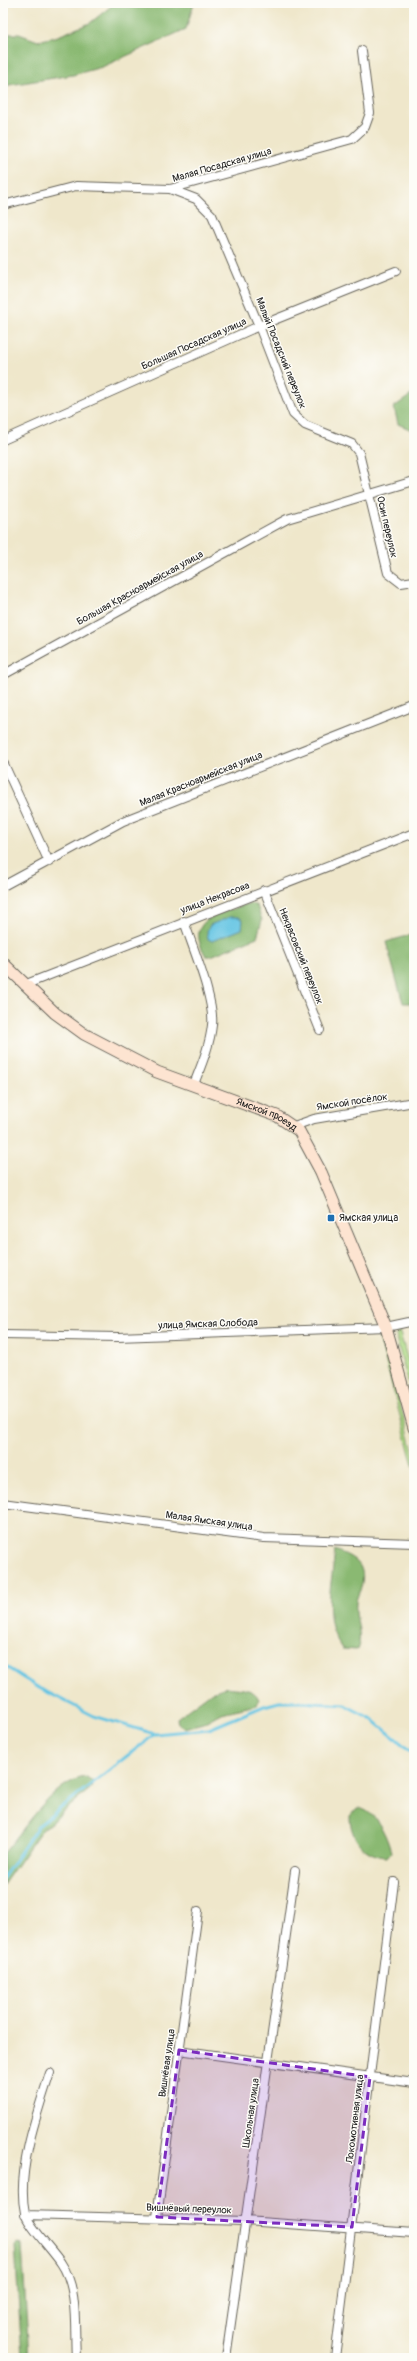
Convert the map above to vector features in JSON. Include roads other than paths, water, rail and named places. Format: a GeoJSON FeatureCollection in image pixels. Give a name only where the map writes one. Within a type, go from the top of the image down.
{"type":"FeatureCollection","features":[{"type":"Feature","properties":{"kind":"main road","name":"Ямской проезд"},"geometry":{"type":"LineString","coordinates":[[3,963],[24,985],[55,1013],[84,1034],[157,1072],[194,1084],[270,1113],[294,1126],[304,1138],[321,1172],[386,1327],[414,1428]]}},
{"type":"Feature","properties":{"kind":"street","name":"Малая Посадская улица"},"geometry":{"type":"LineString","coordinates":[[3,205],[76,186],[170,189],[352,139],[365,127],[370,113],[362,51]]}},
{"type":"Feature","properties":{"kind":"street","name":"Малый Посадский переулок"},"geometry":{"type":"LineString","coordinates":[[170,189],[196,199],[212,215],[259,326],[293,414],[305,425],[352,444],[359,454],[368,493]]}},
{"type":"Feature","properties":{"kind":"street","name":"Большая Посадская улица"},"geometry":{"type":"LineString","coordinates":[[3,440],[259,326],[396,271]]}},
{"type":"Feature","properties":{"kind":"street"},"geometry":{"type":"LineString","coordinates":[[368,493],[414,481]]}},
{"type":"Feature","properties":{"kind":"street","name":"Осин переулок"},"geometry":{"type":"LineString","coordinates":[[287,519],[368,493],[388,574],[401,583],[414,581]]}},
{"type":"Feature","properties":{"kind":"street","name":"Большая Красноармейская улица"},"geometry":{"type":"LineString","coordinates":[[3,675],[287,519]]}},
{"type":"Feature","properties":{"kind":"street","name":"Малая Красноармейская улица"},"geometry":{"type":"LineString","coordinates":[[3,886],[123,822],[414,706]]}},
{"type":"Feature","properties":{"kind":"street"},"geometry":{"type":"LineString","coordinates":[[3,762],[49,862]]}},
{"type":"Feature","properties":{"kind":"street","name":"улица Некрасова"},"geometry":{"type":"LineString","coordinates":[[24,985],[184,921],[414,833]]}},
{"type":"Feature","properties":{"kind":"street","name":"Некрасовский переулок"},"geometry":{"type":"LineString","coordinates":[[264,890],[320,1030]]}},
{"type":"Feature","properties":{"kind":"street"},"geometry":{"type":"LineString","coordinates":[[184,921],[206,987],[212,1024],[202,1063],[194,1084]]}},
{"type":"Feature","properties":{"kind":"street","name":"Ямской посёлок"},"geometry":{"type":"LineString","coordinates":[[294,1126],[314,1119],[414,1102]]}},
{"type":"Feature","properties":{"kind":"street","name":"улица Ямская Слобода"},"geometry":{"type":"LineString","coordinates":[[3,1335],[118,1337],[386,1327],[414,1320]]}},
{"type":"Feature","properties":{"kind":"street","name":"Малая Ямская улица"},"geometry":{"type":"LineString","coordinates":[[3,1503],[264,1538],[414,1543]]}},
{"type":"Feature","properties":{"kind":"street","name":"Школьная улица"},"geometry":{"type":"LineString","coordinates":[[226,2358],[295,1871]]}},
{"type":"Feature","properties":{"kind":"street","name":"Локомотивная улица"},"geometry":{"type":"LineString","coordinates":[[335,2358],[394,1882]]}},
{"type":"Feature","properties":{"kind":"street","name":"Вишнёвая улица"},"geometry":{"type":"LineString","coordinates":[[156,2217],[198,1911]]}},
{"type":"Feature","properties":{"kind":"street"},"geometry":{"type":"LineString","coordinates":[[179,2050],[268,2064],[414,2083]]}},
{"type":"Feature","properties":{"kind":"street"},"geometry":{"type":"LineString","coordinates":[[50,2073],[34,2123],[25,2168],[25,2215],[62,2264],[69,2278],[73,2297],[76,2358]]}},
{"type":"Feature","properties":{"kind":"street","name":"Вишнёвый переулок"},"geometry":{"type":"LineString","coordinates":[[25,2215],[156,2217],[246,2221],[352,2227],[414,2233]]}},
{"type":"Feature","properties":{"kind":"water"},"geometry":{"type":"Polygon","coordinates":[[[230,917],[239,917],[243,920],[242,929],[212,941],[208,939],[207,931],[210,925],[230,917]]]}},
{"type":"Feature","properties":{"kind":"waterway"},"geometry":{"type":"LineString","coordinates":[[3,1665],[39,1688],[94,1716],[155,1734]]}},
{"type":"Feature","properties":{"kind":"waterway"},"geometry":{"type":"LineString","coordinates":[[3,1878],[38,1826],[155,1734],[209,1729],[264,1706],[279,1702],[345,1705],[372,1719],[414,1754]]}},
{"type":"Feature","properties":{"kind":"place","name":"Ямская улица"},"geometry":{"type":"Point","coordinates":[331,1218]}}]}
